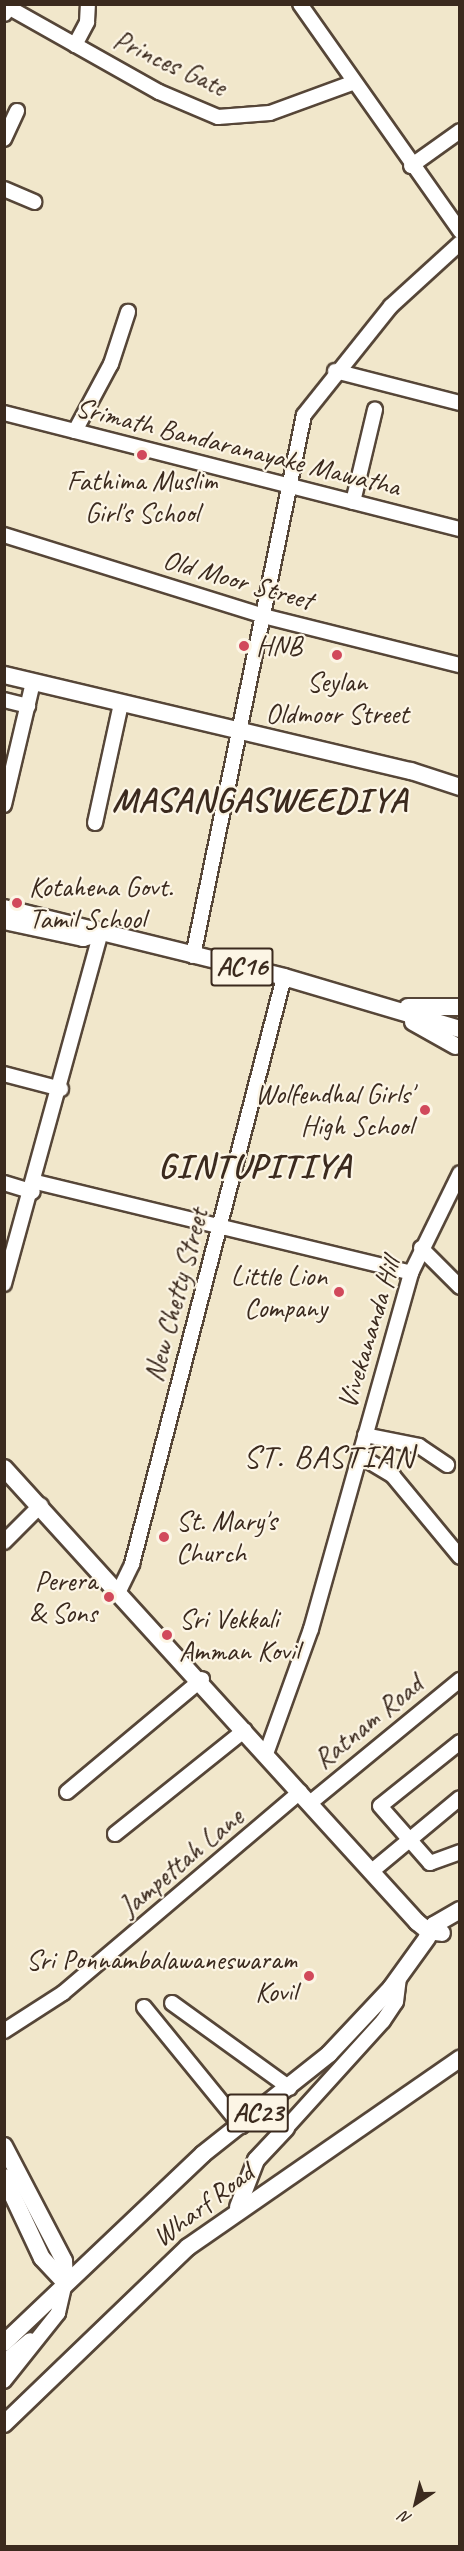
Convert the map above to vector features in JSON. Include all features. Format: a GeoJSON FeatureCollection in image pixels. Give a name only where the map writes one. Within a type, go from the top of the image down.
{"type":"FeatureCollection","features":[{"type":"Feature","properties":{"kind":"main road"},"geometry":{"type":"LineString","coordinates":[[4,675],[243,734],[411,771],[459,787]]}},
{"type":"Feature","properties":{"kind":"main road","name":"AC16"},"geometry":{"type":"LineString","coordinates":[[4,908],[98,934],[284,977],[386,1007],[459,1040]]}},
{"type":"Feature","properties":{"kind":"main road","name":"AC16"},"geometry":{"type":"LineString","coordinates":[[4,921],[83,938],[98,934]]}},
{"type":"Feature","properties":{"kind":"main road"},"geometry":{"type":"LineString","coordinates":[[386,1007],[459,1007]]}},
{"type":"Feature","properties":{"kind":"main road"},"geometry":{"type":"LineString","coordinates":[[4,1468],[202,1679],[407,1911],[440,1929],[459,1910]]}},
{"type":"Feature","properties":{"kind":"main road","name":"AC23"},"geometry":{"type":"LineString","coordinates":[[65,2283],[241,2126],[290,2088],[361,2022],[440,1929]]}},
{"type":"Feature","properties":{"kind":"main road","name":"Wharf Road"},"geometry":{"type":"LineString","coordinates":[[4,2424],[136,2294],[238,2207],[405,2101],[459,2059]]}},
{"type":"Feature","properties":{"kind":"main road"},"geometry":{"type":"LineString","coordinates":[[238,2207],[256,2160],[286,2128]]}},
{"type":"Feature","properties":{"kind":"main road"},"geometry":{"type":"LineString","coordinates":[[4,2146],[63,2259],[65,2283]]}},
{"type":"Feature","properties":{"kind":"main road"},"geometry":{"type":"LineString","coordinates":[[4,2177],[47,2266],[65,2283]]}},
{"type":"Feature","properties":{"kind":"main road"},"geometry":{"type":"LineString","coordinates":[[4,2343],[65,2283]]}},
{"type":"Feature","properties":{"kind":"street"},"geometry":{"type":"LineString","coordinates":[[75,45],[87,22],[88,4]]}},
{"type":"Feature","properties":{"kind":"street"},"geometry":{"type":"LineString","coordinates":[[300,4],[352,84],[459,231]]}},
{"type":"Feature","properties":{"kind":"street","name":"Princes Gate"},"geometry":{"type":"LineString","coordinates":[[8,8],[75,45],[218,117],[270,113],[352,84]]}},
{"type":"Feature","properties":{"kind":"street"},"geometry":{"type":"LineString","coordinates":[[4,139],[17,111]]}},
{"type":"Feature","properties":{"kind":"street"},"geometry":{"type":"LineString","coordinates":[[411,166],[459,133]]}},
{"type":"Feature","properties":{"kind":"street"},"geometry":{"type":"LineString","coordinates":[[4,189],[34,202]]}},
{"type":"Feature","properties":{"kind":"street"},"geometry":{"type":"LineString","coordinates":[[193,956],[243,734],[267,617],[288,486],[304,415],[335,370],[392,306],[459,243]]}},
{"type":"Feature","properties":{"kind":"street"},"geometry":{"type":"LineString","coordinates":[[75,431],[111,364],[128,312]]}},
{"type":"Feature","properties":{"kind":"street"},"geometry":{"type":"LineString","coordinates":[[335,370],[459,403]]}},
{"type":"Feature","properties":{"kind":"street"},"geometry":{"type":"LineString","coordinates":[[353,502],[375,410]]}},
{"type":"Feature","properties":{"kind":"street","name":"Srimath Bandaranayake Mawatha"},"geometry":{"type":"LineString","coordinates":[[4,413],[459,529]]}},
{"type":"Feature","properties":{"kind":"street","name":"Old Moor Street"},"geometry":{"type":"LineString","coordinates":[[4,535],[267,617],[459,665]]}},
{"type":"Feature","properties":{"kind":"street"},"geometry":{"type":"LineString","coordinates":[[4,805],[33,682]]}},
{"type":"Feature","properties":{"kind":"street"},"geometry":{"type":"LineString","coordinates":[[4,700],[28,706]]}},
{"type":"Feature","properties":{"kind":"street"},"geometry":{"type":"LineString","coordinates":[[95,823],[121,704]]}},
{"type":"Feature","properties":{"kind":"street"},"geometry":{"type":"LineString","coordinates":[[4,1284],[35,1187],[98,934]]}},
{"type":"Feature","properties":{"kind":"street","name":"New Chetty Street"},"geometry":{"type":"LineString","coordinates":[[120,1589],[132,1564],[284,977]]}},
{"type":"Feature","properties":{"kind":"street"},"geometry":{"type":"LineString","coordinates":[[4,1074],[61,1089]]}},
{"type":"Feature","properties":{"kind":"street","name":"Vivekananda Hill"},"geometry":{"type":"LineString","coordinates":[[266,1754],[291,1695],[411,1273],[421,1248],[459,1173]]}},
{"type":"Feature","properties":{"kind":"street"},"geometry":{"type":"LineString","coordinates":[[4,1183],[35,1187],[411,1273]]}},
{"type":"Feature","properties":{"kind":"street"},"geometry":{"type":"LineString","coordinates":[[421,1248],[459,1287]]}},
{"type":"Feature","properties":{"kind":"street"},"geometry":{"type":"LineString","coordinates":[[365,1435],[419,1446],[447,1465]]}},
{"type":"Feature","properties":{"kind":"street"},"geometry":{"type":"LineString","coordinates":[[360,1456],[393,1476],[459,1557]]}},
{"type":"Feature","properties":{"kind":"street"},"geometry":{"type":"LineString","coordinates":[[4,1542],[41,1505]]}},
{"type":"Feature","properties":{"kind":"street"},"geometry":{"type":"LineString","coordinates":[[66,1792],[202,1679]]}},
{"type":"Feature","properties":{"kind":"street","name":"Ratnam Road"},"geometry":{"type":"LineString","coordinates":[[305,1798],[459,1680]]}},
{"type":"Feature","properties":{"kind":"street"},"geometry":{"type":"LineString","coordinates":[[115,1834],[245,1730]]}},
{"type":"Feature","properties":{"kind":"street"},"geometry":{"type":"LineString","coordinates":[[459,1742],[380,1803],[433,1865],[459,1852]]}},
{"type":"Feature","properties":{"kind":"street","name":"Jampettah Lane"},"geometry":{"type":"LineString","coordinates":[[4,2031],[63,1993],[305,1798]]}},
{"type":"Feature","properties":{"kind":"street"},"geometry":{"type":"LineString","coordinates":[[372,1871],[408,1838],[459,1798]]}},
{"type":"Feature","properties":{"kind":"street"},"geometry":{"type":"LineString","coordinates":[[286,2128],[383,2021],[396,2002],[399,1977]]}},
{"type":"Feature","properties":{"kind":"street"},"geometry":{"type":"LineString","coordinates":[[172,2003],[290,2088]]}},
{"type":"Feature","properties":{"kind":"street"},"geometry":{"type":"LineString","coordinates":[[144,2007],[241,2126]]}},
{"type":"Feature","properties":{"kind":"street"},"geometry":{"type":"LineString","coordinates":[[4,2196],[21,2213]]}},
{"type":"Feature","properties":{"kind":"street"},"geometry":{"type":"LineString","coordinates":[[4,2381],[53,2322],[65,2283]]}},
{"type":"Feature","properties":{"kind":"street"},"geometry":{"type":"LineString","coordinates":[[4,2362],[53,2322]]}},
{"type":"Feature","properties":{"kind":"place","name":"Fathima Muslim Girl's School"},"geometry":{"type":"Point","coordinates":[142,455]}},
{"type":"Feature","properties":{"kind":"place","name":"HNB"},"geometry":{"type":"Point","coordinates":[244,646]}},
{"type":"Feature","properties":{"kind":"place","name":"Seylan Oldmoor Street"},"geometry":{"type":"Point","coordinates":[337,655]}},
{"type":"Feature","properties":{"kind":"place","name":"Kotahena Govt. Tamil School"},"geometry":{"type":"Point","coordinates":[17,903]}},
{"type":"Feature","properties":{"kind":"place","name":"Wolfendhal Girls' High School"},"geometry":{"type":"Point","coordinates":[425,1110]}},
{"type":"Feature","properties":{"kind":"place","name":"Little Lion Company"},"geometry":{"type":"Point","coordinates":[339,1292]}},
{"type":"Feature","properties":{"kind":"place","name":"St. Mary's Church"},"geometry":{"type":"Point","coordinates":[164,1537]}},
{"type":"Feature","properties":{"kind":"place","name":"Perera & Sons"},"geometry":{"type":"Point","coordinates":[109,1597]}},
{"type":"Feature","properties":{"kind":"place","name":"Sri Vekkali Amman Kovil"},"geometry":{"type":"Point","coordinates":[167,1635]}},
{"type":"Feature","properties":{"kind":"place","name":"Sri Ponnambalawaneswaram Kovil"},"geometry":{"type":"Point","coordinates":[309,1976]}},
{"type":"Feature","properties":{"kind":"district","name":"MASANGASWEEDIYA"},"geometry":{"type":"Point","coordinates":[260,800]}},
{"type":"Feature","properties":{"kind":"district","name":"GINTUPITIYA"},"geometry":{"type":"Point","coordinates":[255,1166]}},
{"type":"Feature","properties":{"kind":"district","name":"ST. BASTIAN"},"geometry":{"type":"Point","coordinates":[329,1457]}}]}
